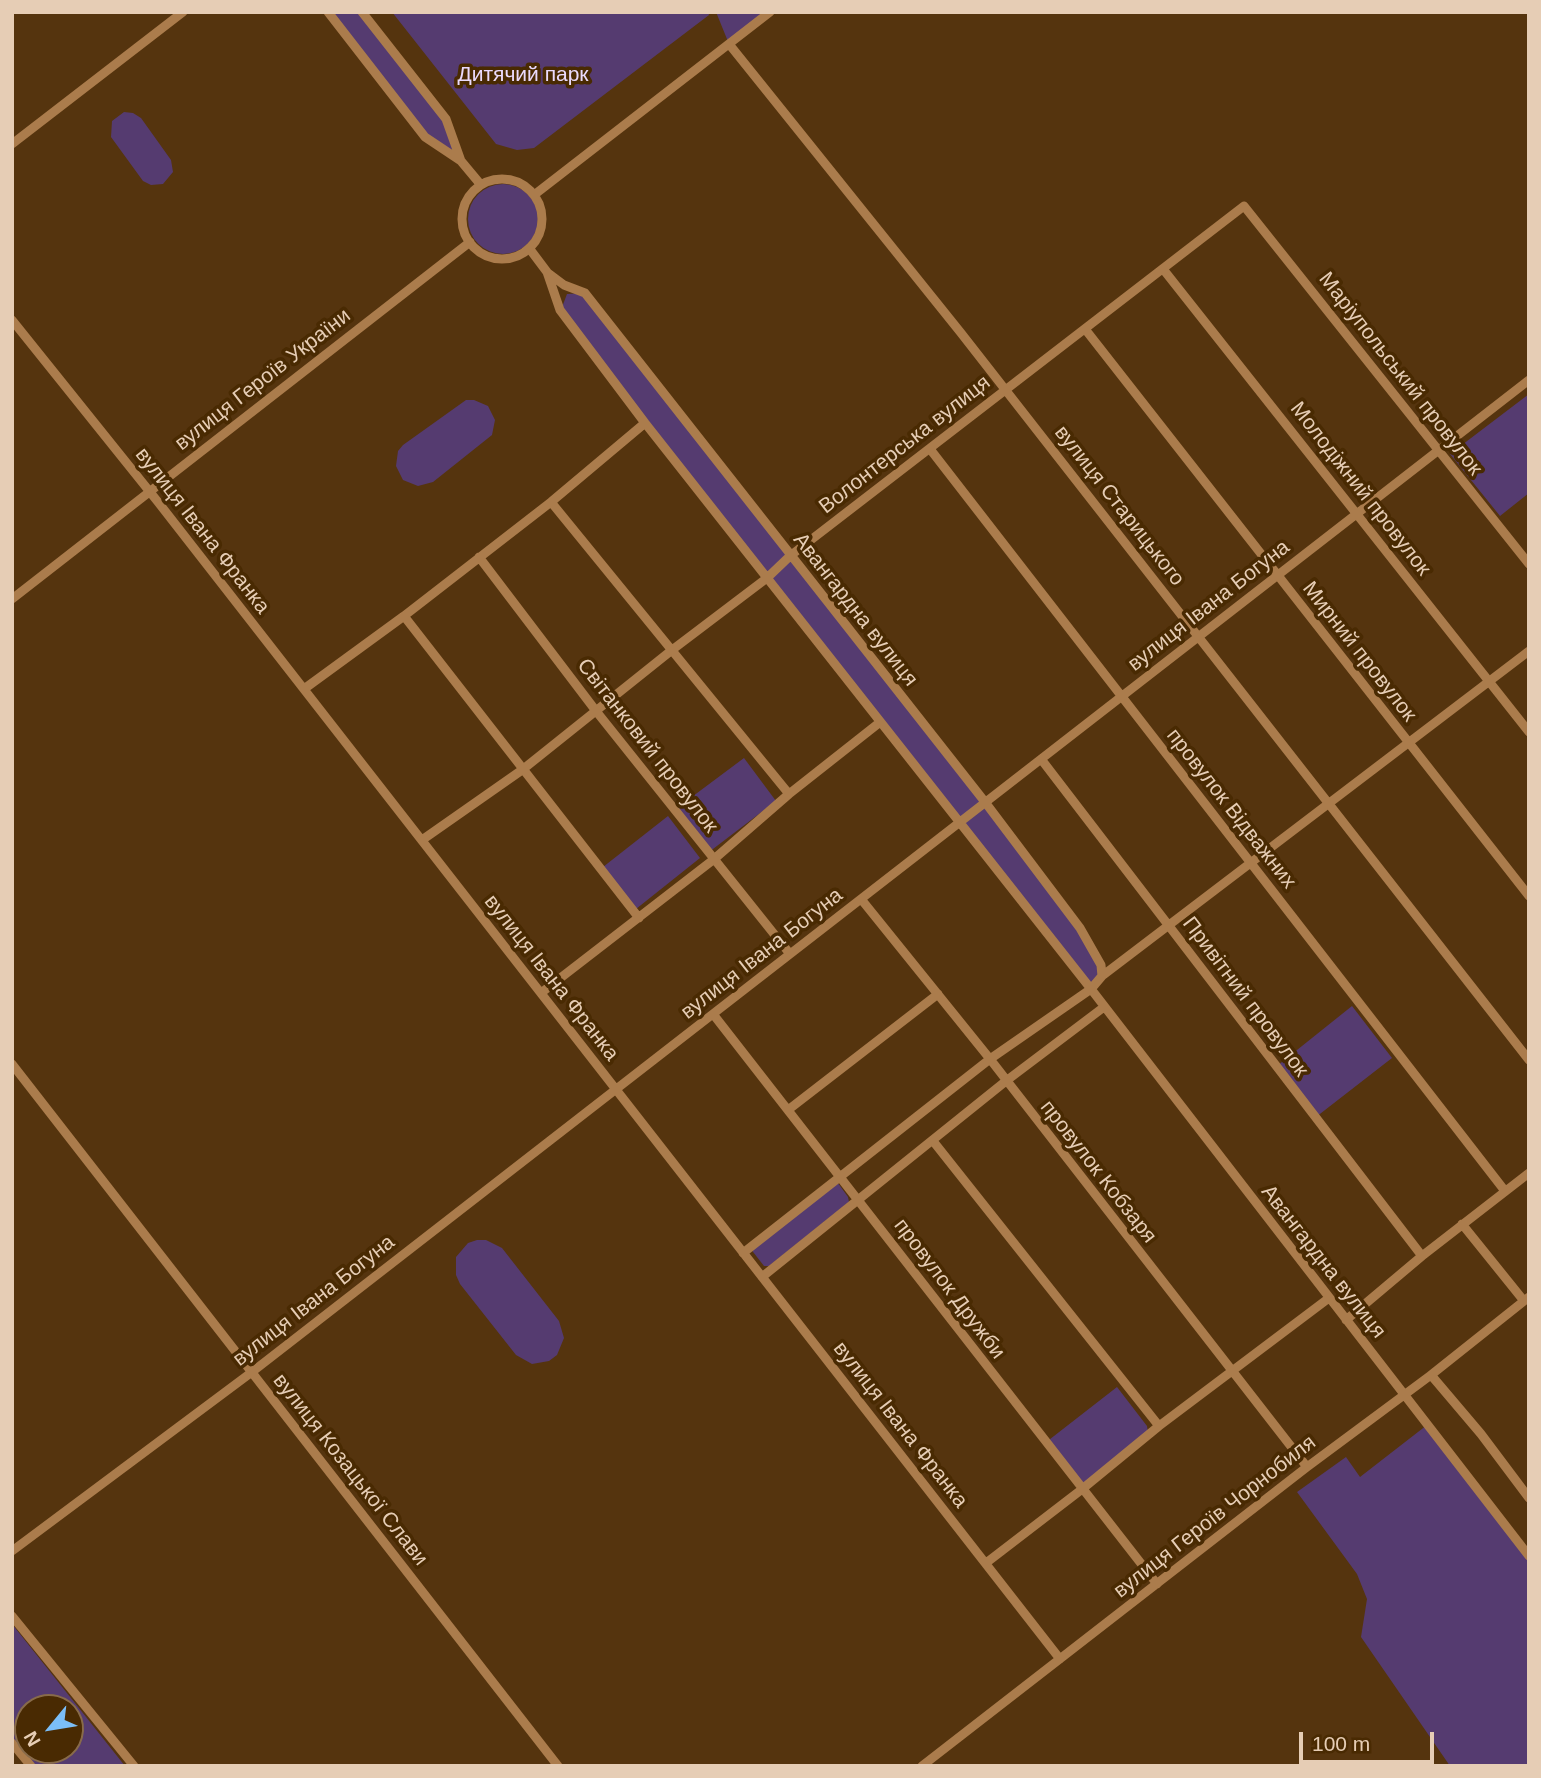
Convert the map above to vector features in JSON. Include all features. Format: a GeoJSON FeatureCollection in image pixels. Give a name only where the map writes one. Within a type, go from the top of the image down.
{"type":"FeatureCollection","features":[{"type":"Feature","properties":{"kind":"street"},"geometry":{"type":"LineString","coordinates":[[12,144],[183,12]]}},
{"type":"Feature","properties":{"kind":"street"},"geometry":{"type":"LineString","coordinates":[[328,12],[425,137],[461,161],[481,185]]}},
{"type":"Feature","properties":{"kind":"street"},"geometry":{"type":"LineString","coordinates":[[362,12],[446,119],[461,161]]}},
{"type":"Feature","properties":{"kind":"street"},"geometry":{"type":"LineString","coordinates":[[534,195],[770,12]]}},
{"type":"Feature","properties":{"kind":"street","name":"вулиця Старицького"},"geometry":{"type":"LineString","coordinates":[[729,44],[1006,390],[1529,1060]]}},
{"type":"Feature","properties":{"kind":"street"},"geometry":{"type":"LineString","coordinates":[[509,179],[526,187],[534,195],[542,223],[540,232],[529,248],[512,257],[494,258],[470,243],[463,226],[464,207],[481,185],[489,181],[509,179]]}},
{"type":"Feature","properties":{"kind":"street","name":"Волонтерська вулиця"},"geometry":{"type":"LineString","coordinates":[[422,840],[522,770],[767,578],[790,556],[1244,206]]}},
{"type":"Feature","properties":{"kind":"street","name":"Маріупольський провулок"},"geometry":{"type":"LineString","coordinates":[[1244,206],[1529,564]]}},
{"type":"Feature","properties":{"kind":"street","name":"вулиця Героїв України"},"geometry":{"type":"LineString","coordinates":[[12,599],[470,243]]}},
{"type":"Feature","properties":{"kind":"street","name":"Авангардна вулиця"},"geometry":{"type":"LineString","coordinates":[[529,248],[547,272],[561,310],[645,423],[1091,989],[1529,1556]]}},
{"type":"Feature","properties":{"kind":"street","name":"Молодіжний провулок"},"geometry":{"type":"LineString","coordinates":[[1163,269],[1529,732]]}},
{"type":"Feature","properties":{"kind":"street","name":"Авангардна вулиця"},"geometry":{"type":"LineString","coordinates":[[547,272],[565,285],[584,293],[985,802],[1080,928],[1101,965],[1102,976]]}},
{"type":"Feature","properties":{"kind":"street","name":"вулиця Івана Франка"},"geometry":{"type":"LineString","coordinates":[[12,320],[304,689],[1060,1659]]}},
{"type":"Feature","properties":{"kind":"street","name":"Мирний провулок"},"geometry":{"type":"LineString","coordinates":[[1085,329],[1529,896]]}},
{"type":"Feature","properties":{"kind":"street","name":"вулиця Івана Богуна"},"geometry":{"type":"LineString","coordinates":[[12,1551],[252,1372],[1529,380]]}},
{"type":"Feature","properties":{"kind":"street"},"geometry":{"type":"LineString","coordinates":[[304,689],[404,616],[551,502],[645,423]]}},
{"type":"Feature","properties":{"kind":"street","name":"провулок Відважних"},"geometry":{"type":"LineString","coordinates":[[930,449],[1505,1191]]}},
{"type":"Feature","properties":{"kind":"street"},"geometry":{"type":"LineString","coordinates":[[551,502],[789,794]]}},
{"type":"Feature","properties":{"kind":"street","name":"Світанковий провулок"},"geometry":{"type":"LineString","coordinates":[[479,557],[713,860],[790,954]]}},
{"type":"Feature","properties":{"kind":"street"},"geometry":{"type":"LineString","coordinates":[[404,616],[639,918]]}},
{"type":"Feature","properties":{"kind":"street"},"geometry":{"type":"LineString","coordinates":[[743,1253],[990,1059],[1091,989],[1102,976],[1529,651]]}},
{"type":"Feature","properties":{"kind":"street"},"geometry":{"type":"LineString","coordinates":[[541,993],[713,860],[789,794],[879,723]]}},
{"type":"Feature","properties":{"kind":"street","name":"Привітний провулок"},"geometry":{"type":"LineString","coordinates":[[1041,759],[1422,1256]]}},
{"type":"Feature","properties":{"kind":"street","name":"провулок Кобзаря"},"geometry":{"type":"LineString","coordinates":[[861,899],[990,1059],[1307,1467]]}},
{"type":"Feature","properties":{"kind":"street"},"geometry":{"type":"LineString","coordinates":[[788,1110],[938,994]]}},
{"type":"Feature","properties":{"kind":"street"},"geometry":{"type":"LineString","coordinates":[[762,1277],[1104,1007]]}},
{"type":"Feature","properties":{"kind":"street","name":"провулок Дружби"},"geometry":{"type":"LineString","coordinates":[[713,1014],[1081,1490],[1157,1584]]}},
{"type":"Feature","properties":{"kind":"street","name":"вулиця Козацької Слави"},"geometry":{"type":"LineString","coordinates":[[12,1064],[558,1766]]}},
{"type":"Feature","properties":{"kind":"street"},"geometry":{"type":"LineString","coordinates":[[933,1141],[1159,1426]]}},
{"type":"Feature","properties":{"kind":"street"},"geometry":{"type":"LineString","coordinates":[[1346,1320],[1422,1256],[1529,1173]]}},
{"type":"Feature","properties":{"kind":"street"},"geometry":{"type":"LineString","coordinates":[[1462,1224],[1526,1299]]}},
{"type":"Feature","properties":{"kind":"street"},"geometry":{"type":"LineString","coordinates":[[986,1563],[1159,1426],[1329,1298]]}},
{"type":"Feature","properties":{"kind":"street","name":"вулиця Героїв Чорнобиля"},"geometry":{"type":"LineString","coordinates":[[922,1766],[1526,1299]]}},
{"type":"Feature","properties":{"kind":"street"},"geometry":{"type":"LineString","coordinates":[[1431,1375],[1481,1434],[1529,1498]]}},
{"type":"Feature","properties":{"kind":"street"},"geometry":{"type":"LineString","coordinates":[[12,1616],[134,1766]]}},
{"type":"Feature","properties":{"kind":"street"},"geometry":{"type":"LineString","coordinates":[[12,1742],[31,1766]]}},
{"type":"Feature","properties":{"kind":"green space"},"geometry":{"type":"Polygon","coordinates":[[[328,12],[362,12],[446,119],[461,161],[425,137],[328,12]]]}},
{"type":"Feature","properties":{"kind":"green space","name":"Дитячий парк"},"geometry":{"type":"Polygon","coordinates":[[[392,12],[708,12],[709,15],[534,148],[517,150],[496,144],[392,12]]]}},
{"type":"Feature","properties":{"kind":"green space"},"geometry":{"type":"Polygon","coordinates":[[[716,12],[770,12],[729,44],[716,12]]]}},
{"type":"Feature","properties":{"kind":"green space"},"geometry":{"type":"Polygon","coordinates":[[[124,112],[141,118],[171,160],[173,172],[163,184],[151,185],[143,181],[111,137],[112,121],[124,112]]]}},
{"type":"Feature","properties":{"kind":"green space"},"geometry":{"type":"Polygon","coordinates":[[[503,184],[528,194],[538,219],[528,244],[503,254],[478,244],[468,219],[478,194],[503,184]]]}},
{"type":"Feature","properties":{"kind":"green space"},"geometry":{"type":"Polygon","coordinates":[[[585,293],[1080,928],[1102,976],[1091,989],[561,310],[567,294],[585,293]]]}},
{"type":"Feature","properties":{"kind":"green space"},"geometry":{"type":"Polygon","coordinates":[[[1529,394],[1529,493],[1500,516],[1450,454],[1529,394]]]}},
{"type":"Feature","properties":{"kind":"green space"},"geometry":{"type":"Polygon","coordinates":[[[466,400],[474,400],[488,406],[495,420],[492,435],[433,482],[418,486],[403,480],[396,466],[398,451],[466,400]]]}},
{"type":"Feature","properties":{"kind":"green space"},"geometry":{"type":"Polygon","coordinates":[[[744,758],[776,801],[709,852],[677,808],[744,758]]]}},
{"type":"Feature","properties":{"kind":"green space"},"geometry":{"type":"Polygon","coordinates":[[[668,816],[700,858],[636,909],[603,867],[668,816]]]}},
{"type":"Feature","properties":{"kind":"green space"},"geometry":{"type":"Polygon","coordinates":[[[1352,1006],[1392,1058],[1316,1117],[1277,1066],[1352,1006]]]}},
{"type":"Feature","properties":{"kind":"green space"},"geometry":{"type":"Polygon","coordinates":[[[835,1179],[849,1202],[769,1266],[764,1266],[750,1248],[835,1179]]]}},
{"type":"Feature","properties":{"kind":"green space"},"geometry":{"type":"Polygon","coordinates":[[[486,1240],[502,1248],[559,1321],[564,1338],[557,1355],[549,1361],[532,1364],[516,1355],[460,1284],[456,1275],[456,1257],[468,1243],[486,1240]]]}},
{"type":"Feature","properties":{"kind":"green space"},"geometry":{"type":"Polygon","coordinates":[[[1117,1387],[1147,1426],[1148,1433],[1081,1486],[1045,1443],[1117,1387]]]}},
{"type":"Feature","properties":{"kind":"green space"},"geometry":{"type":"Polygon","coordinates":[[[1427,1425],[1529,1559],[1529,1766],[1450,1766],[1361,1637],[1367,1599],[1357,1574],[1297,1492],[1346,1457],[1360,1477],[1427,1425]]]}},
{"type":"Feature","properties":{"kind":"green space"},"geometry":{"type":"Polygon","coordinates":[[[12,1624],[68,1694],[14,1694],[14,1740],[12,1624]]]}},
{"type":"Feature","properties":{"kind":"green space"},"geometry":{"type":"Polygon","coordinates":[[[84,1714],[125,1766],[33,1764],[84,1764],[84,1714]]]}}]}
